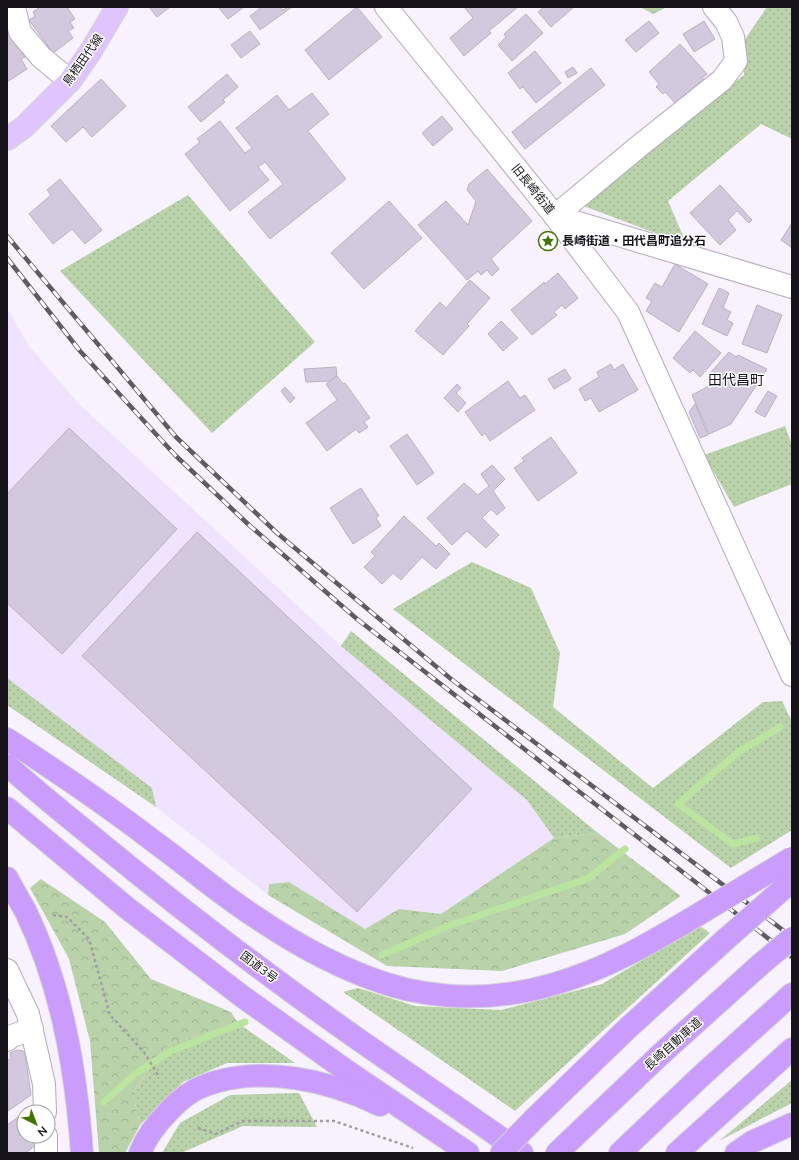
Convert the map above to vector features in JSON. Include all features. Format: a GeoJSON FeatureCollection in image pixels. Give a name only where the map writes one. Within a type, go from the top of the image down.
{"type":"FeatureCollection","features":[{"type":"Feature","properties":{"kind":"highway"},"geometry":{"type":"LineString","coordinates":[[7,740],[105,804],[253,915],[288,938],[356,973],[388,985],[420,992],[456,996],[488,996],[521,992],[553,985],[585,974],[636,952],[792,858]]}},
{"type":"Feature","properties":{"kind":"highway","name":"国道3号"},"geometry":{"type":"LineString","coordinates":[[7,765],[144,879],[261,969],[362,1042],[470,1115],[522,1153]]}},
{"type":"Feature","properties":{"kind":"highway"},"geometry":{"type":"LineString","coordinates":[[7,808],[127,908],[243,997],[344,1069],[459,1147]]}},
{"type":"Feature","properties":{"kind":"highway"},"geometry":{"type":"LineString","coordinates":[[7,878],[25,911],[39,943],[59,1004],[70,1056],[78,1106],[82,1153]]}},
{"type":"Feature","properties":{"kind":"highway"},"geometry":{"type":"LineString","coordinates":[[501,1153],[629,1027],[792,881]]}},
{"type":"Feature","properties":{"kind":"highway","name":"長崎自動車道"},"geometry":{"type":"LineString","coordinates":[[561,1149],[661,1054],[792,938]]}},
{"type":"Feature","properties":{"kind":"highway"},"geometry":{"type":"LineString","coordinates":[[620,1153],[700,1077],[792,994]]}},
{"type":"Feature","properties":{"kind":"highway"},"geometry":{"type":"LineString","coordinates":[[677,1153],[792,1049]]}},
{"type":"Feature","properties":{"kind":"highway"},"geometry":{"type":"LineString","coordinates":[[140,1153],[143,1144],[160,1120],[180,1100],[205,1085],[234,1078],[267,1076],[299,1079],[330,1085],[366,1098],[459,1147]]}},
{"type":"Feature","properties":{"kind":"highway"},"geometry":{"type":"LineString","coordinates":[[736,1153],[752,1142],[792,1124]]}},
{"type":"Feature","properties":{"kind":"main road","name":"鳥栖田代線"},"geometry":{"type":"LineString","coordinates":[[7,139],[24,127],[70,81],[91,52],[117,7]]}},
{"type":"Feature","properties":{"kind":"street"},"geometry":{"type":"LineString","coordinates":[[14,7],[20,32],[41,57],[70,81]]}},
{"type":"Feature","properties":{"kind":"street","name":"旧長崎街道"},"geometry":{"type":"LineString","coordinates":[[386,7],[555,216],[792,288]]}},
{"type":"Feature","properties":{"kind":"street"},"geometry":{"type":"LineString","coordinates":[[714,7],[726,22],[734,37],[736,61],[722,80],[555,216],[628,312],[792,675]]}},
{"type":"Feature","properties":{"kind":"street"},"geometry":{"type":"LineString","coordinates":[[7,970],[28,1014],[44,1084],[45,1104]]}},
{"type":"Feature","properties":{"kind":"street"},"geometry":{"type":"LineString","coordinates":[[7,1040],[12,1036],[32,1029]]}},
{"type":"Feature","properties":{"kind":"path"},"geometry":{"type":"LineString","coordinates":[[52,914],[67,917],[89,940],[110,1015],[144,1052],[159,1077]]}},
{"type":"Feature","properties":{"kind":"path"},"geometry":{"type":"LineString","coordinates":[[198,1128],[216,1134],[242,1121],[334,1121],[413,1148]]}},
{"type":"Feature","properties":{"kind":"shaded area"},"geometry":{"type":"Polygon","coordinates":[[[7,308],[29,346],[79,404],[341,646],[527,800],[554,838],[441,914],[399,909],[365,929],[289,882],[269,884],[268,895],[156,807],[7,705],[7,308]]]}},
{"type":"Feature","properties":{"kind":"green space"},"geometry":{"type":"Polygon","coordinates":[[[640,7],[667,7],[653,14],[640,7]]]}},
{"type":"Feature","properties":{"kind":"green space"},"geometry":{"type":"Polygon","coordinates":[[[767,7],[792,7],[792,139],[761,124],[668,201],[687,245],[581,205],[744,75],[741,45],[767,7]]]}},
{"type":"Feature","properties":{"kind":"green space"},"geometry":{"type":"Polygon","coordinates":[[[188,195],[315,342],[212,433],[60,271],[188,195]]]}},
{"type":"Feature","properties":{"kind":"green space"},"geometry":{"type":"Polygon","coordinates":[[[785,426],[792,445],[792,484],[734,507],[704,455],[785,426]]]}},
{"type":"Feature","properties":{"kind":"green space"},"geometry":{"type":"Polygon","coordinates":[[[472,562],[531,588],[560,653],[553,707],[653,788],[763,702],[782,701],[792,722],[792,830],[731,868],[393,609],[472,562]]]}},
{"type":"Feature","properties":{"kind":"green space"},"geometry":{"type":"Polygon","coordinates":[[[351,631],[598,833],[554,838],[527,800],[341,646],[351,631]]]}},
{"type":"Feature","properties":{"kind":"green space"},"geometry":{"type":"Polygon","coordinates":[[[7,678],[152,788],[156,807],[7,705],[7,678]]]}},
{"type":"Feature","properties":{"kind":"green space"},"geometry":{"type":"Polygon","coordinates":[[[598,833],[681,896],[625,934],[502,971],[387,966],[268,895],[269,884],[289,882],[365,929],[399,909],[441,914],[554,838],[598,833]]]}},
{"type":"Feature","properties":{"kind":"green space"},"geometry":{"type":"Polygon","coordinates":[[[41,879],[105,922],[151,979],[231,1012],[238,1023],[166,1045],[133,1093],[140,1125],[125,1153],[99,1153],[90,1041],[69,959],[30,888],[41,879]]]}},
{"type":"Feature","properties":{"kind":"green space"},"geometry":{"type":"Polygon","coordinates":[[[700,926],[710,933],[515,1111],[343,992],[358,988],[415,1006],[501,1010],[602,984],[700,926]]]}},
{"type":"Feature","properties":{"kind":"green space"},"geometry":{"type":"Polygon","coordinates":[[[238,1023],[295,1063],[227,1063],[183,1082],[140,1125],[133,1093],[166,1045],[238,1023]]]}},
{"type":"Feature","properties":{"kind":"green space"},"geometry":{"type":"Polygon","coordinates":[[[792,1080],[792,1103],[719,1141],[792,1080]]]}},
{"type":"Feature","properties":{"kind":"green space"},"geometry":{"type":"Polygon","coordinates":[[[299,1093],[317,1127],[243,1126],[181,1153],[162,1153],[180,1123],[230,1095],[299,1093]]]}},
{"type":"Feature","properties":{"kind":"building"},"geometry":{"type":"Polygon","coordinates":[[[40,7],[67,7],[75,19],[70,22],[74,28],[68,31],[73,38],[53,53],[29,20],[35,16],[33,12],[40,7]]]}},
{"type":"Feature","properties":{"kind":"building"},"geometry":{"type":"Polygon","coordinates":[[[149,7],[170,7],[157,17],[149,7]]]}},
{"type":"Feature","properties":{"kind":"building"},"geometry":{"type":"Polygon","coordinates":[[[218,7],[244,7],[228,19],[218,7]]]}},
{"type":"Feature","properties":{"kind":"building"},"geometry":{"type":"Polygon","coordinates":[[[262,7],[280,7],[283,10],[287,7],[292,7],[260,30],[250,16],[262,7]]]}},
{"type":"Feature","properties":{"kind":"building"},"geometry":{"type":"Polygon","coordinates":[[[357,7],[382,37],[329,80],[305,50],[357,7]]]}},
{"type":"Feature","properties":{"kind":"building"},"geometry":{"type":"Polygon","coordinates":[[[464,7],[518,7],[489,31],[491,33],[464,56],[450,38],[473,18],[464,7]]]}},
{"type":"Feature","properties":{"kind":"building"},"geometry":{"type":"Polygon","coordinates":[[[544,7],[574,7],[551,27],[538,12],[544,7]]]}},
{"type":"Feature","properties":{"kind":"building"},"geometry":{"type":"Polygon","coordinates":[[[526,14],[543,33],[512,61],[498,45],[506,37],[504,34],[526,14]]]}},
{"type":"Feature","properties":{"kind":"building"},"geometry":{"type":"Polygon","coordinates":[[[649,21],[659,33],[636,52],[625,40],[649,21]]]}},
{"type":"Feature","properties":{"kind":"building"},"geometry":{"type":"Polygon","coordinates":[[[704,21],[715,39],[694,52],[683,34],[704,21]]]}},
{"type":"Feature","properties":{"kind":"building"},"geometry":{"type":"Polygon","coordinates":[[[7,27],[25,57],[21,59],[27,69],[7,82],[7,27]]]}},
{"type":"Feature","properties":{"kind":"building"},"geometry":{"type":"Polygon","coordinates":[[[250,31],[260,44],[241,58],[231,45],[250,31]]]}},
{"type":"Feature","properties":{"kind":"building"},"geometry":{"type":"Polygon","coordinates":[[[680,44],[707,74],[702,78],[705,81],[676,104],[665,92],[663,94],[656,87],[659,84],[649,72],[680,44]]]}},
{"type":"Feature","properties":{"kind":"building"},"geometry":{"type":"Polygon","coordinates":[[[535,51],[561,83],[536,103],[523,87],[520,89],[508,73],[535,51]]]}},
{"type":"Feature","properties":{"kind":"building"},"geometry":{"type":"Polygon","coordinates":[[[573,67],[577,73],[568,78],[565,72],[573,67]]]}},
{"type":"Feature","properties":{"kind":"building"},"geometry":{"type":"Polygon","coordinates":[[[591,68],[605,85],[525,149],[512,132],[591,68]]]}},
{"type":"Feature","properties":{"kind":"building"},"geometry":{"type":"Polygon","coordinates":[[[227,74],[238,87],[223,100],[225,102],[201,122],[188,107],[227,74]]]}},
{"type":"Feature","properties":{"kind":"building"},"geometry":{"type":"Polygon","coordinates":[[[101,79],[126,106],[92,137],[83,127],[66,142],[51,126],[101,79]]]}},
{"type":"Feature","properties":{"kind":"building"},"geometry":{"type":"Polygon","coordinates":[[[312,93],[329,114],[308,131],[346,179],[270,239],[248,212],[283,184],[265,162],[258,167],[269,180],[230,211],[185,154],[200,142],[197,139],[220,121],[245,153],[252,148],[236,128],[277,95],[289,110],[312,93]]]}},
{"type":"Feature","properties":{"kind":"building"},"geometry":{"type":"Polygon","coordinates":[[[442,116],[453,129],[433,146],[422,133],[442,116]]]}},
{"type":"Feature","properties":{"kind":"building"},"geometry":{"type":"Polygon","coordinates":[[[487,169],[532,221],[491,259],[499,269],[492,276],[487,270],[481,275],[478,271],[467,280],[418,225],[446,201],[468,225],[476,201],[467,190],[469,184],[487,169]]]}},
{"type":"Feature","properties":{"kind":"building"},"geometry":{"type":"Polygon","coordinates":[[[60,179],[102,230],[85,244],[72,229],[53,244],[29,214],[51,195],[47,190],[60,179]]]}},
{"type":"Feature","properties":{"kind":"building"},"geometry":{"type":"Polygon","coordinates":[[[720,185],[752,220],[749,223],[737,211],[728,220],[736,230],[720,245],[690,213],[720,185]]]}},
{"type":"Feature","properties":{"kind":"building"},"geometry":{"type":"Polygon","coordinates":[[[389,201],[422,238],[364,289],[331,253],[389,201]]]}},
{"type":"Feature","properties":{"kind":"building"},"geometry":{"type":"Polygon","coordinates":[[[792,223],[792,248],[781,240],[792,223]]]}},
{"type":"Feature","properties":{"kind":"building"},"geometry":{"type":"Polygon","coordinates":[[[675,264],[708,284],[679,332],[646,311],[652,301],[646,298],[655,283],[662,287],[675,264]]]}},
{"type":"Feature","properties":{"kind":"building"},"geometry":{"type":"Polygon","coordinates":[[[558,273],[578,298],[565,309],[562,305],[554,312],[557,315],[532,335],[511,310],[544,282],[545,284],[558,273]]]}},
{"type":"Feature","properties":{"kind":"building"},"geometry":{"type":"Polygon","coordinates":[[[470,280],[490,298],[467,324],[469,326],[443,355],[415,331],[440,302],[446,308],[470,280]]]}},
{"type":"Feature","properties":{"kind":"building"},"geometry":{"type":"Polygon","coordinates":[[[719,288],[729,293],[723,308],[731,312],[727,320],[733,323],[727,336],[702,324],[719,288]]]}},
{"type":"Feature","properties":{"kind":"building"},"geometry":{"type":"Polygon","coordinates":[[[757,305],[782,315],[767,353],[742,344],[757,305]]]}},
{"type":"Feature","properties":{"kind":"building"},"geometry":{"type":"Polygon","coordinates":[[[501,321],[518,338],[503,351],[488,334],[501,321]]]}},
{"type":"Feature","properties":{"kind":"building"},"geometry":{"type":"Polygon","coordinates":[[[695,331],[721,353],[700,377],[693,370],[690,373],[673,358],[695,331]]]}},
{"type":"Feature","properties":{"kind":"building"},"geometry":{"type":"Polygon","coordinates":[[[729,352],[736,357],[738,355],[767,369],[731,424],[709,434],[692,395],[709,386],[716,378],[710,373],[729,352]]]}},
{"type":"Feature","properties":{"kind":"building"},"geometry":{"type":"Polygon","coordinates":[[[611,364],[614,370],[623,364],[638,390],[599,412],[591,398],[585,401],[579,389],[599,377],[597,372],[611,364]]]}},
{"type":"Feature","properties":{"kind":"building"},"geometry":{"type":"Polygon","coordinates":[[[336,367],[337,375],[330,381],[306,382],[304,369],[336,367]]]}},
{"type":"Feature","properties":{"kind":"building"},"geometry":{"type":"Polygon","coordinates":[[[565,369],[571,379],[554,389],[548,379],[565,369]]]}},
{"type":"Feature","properties":{"kind":"building"},"geometry":{"type":"Polygon","coordinates":[[[337,376],[343,384],[345,383],[370,418],[364,422],[368,427],[359,433],[356,429],[327,451],[306,423],[337,400],[326,384],[337,376]]]}},
{"type":"Feature","properties":{"kind":"building"},"geometry":{"type":"Polygon","coordinates":[[[508,381],[520,398],[525,395],[535,410],[490,441],[485,433],[482,436],[465,412],[508,381]]]}},
{"type":"Feature","properties":{"kind":"building"},"geometry":{"type":"Polygon","coordinates":[[[457,384],[461,388],[456,393],[466,403],[458,412],[444,398],[457,384]]]}},
{"type":"Feature","properties":{"kind":"building"},"geometry":{"type":"Polygon","coordinates":[[[285,387],[295,398],[290,403],[281,391],[285,387]]]}},
{"type":"Feature","properties":{"kind":"building"},"geometry":{"type":"Polygon","coordinates":[[[768,391],[777,396],[765,417],[755,412],[768,391]]]}},
{"type":"Feature","properties":{"kind":"building"},"geometry":{"type":"Polygon","coordinates":[[[695,404],[708,435],[700,438],[689,412],[695,404]]]}},
{"type":"Feature","properties":{"kind":"building"},"geometry":{"type":"Polygon","coordinates":[[[69,428],[177,529],[62,654],[7,603],[7,494],[69,428]]]}},
{"type":"Feature","properties":{"kind":"building"},"geometry":{"type":"Polygon","coordinates":[[[407,434],[434,473],[417,485],[390,446],[407,434]]]}},
{"type":"Feature","properties":{"kind":"building"},"geometry":{"type":"Polygon","coordinates":[[[551,437],[577,473],[538,501],[514,468],[524,461],[522,458],[551,437]]]}},
{"type":"Feature","properties":{"kind":"building"},"geometry":{"type":"Polygon","coordinates":[[[492,465],[505,479],[493,491],[505,508],[497,515],[491,509],[482,518],[499,535],[486,548],[467,531],[452,545],[427,518],[464,483],[478,495],[489,486],[481,474],[492,465]]]}},
{"type":"Feature","properties":{"kind":"building"},"geometry":{"type":"Polygon","coordinates":[[[361,488],[379,516],[376,518],[381,526],[353,544],[330,508],[361,488]]]}},
{"type":"Feature","properties":{"kind":"building"},"geometry":{"type":"Polygon","coordinates":[[[404,516],[436,546],[439,543],[450,554],[436,569],[422,557],[401,580],[393,573],[382,584],[364,567],[375,556],[371,552],[404,516]]]}},
{"type":"Feature","properties":{"kind":"building"},"geometry":{"type":"Polygon","coordinates":[[[197,532],[472,789],[357,912],[82,656],[197,532]]]}},
{"type":"Feature","properties":{"kind":"building"},"geometry":{"type":"Polygon","coordinates":[[[17,1050],[23,1051],[25,1054],[31,1095],[8,1111],[7,1061],[11,1058],[10,1053],[17,1050]]]}},
{"type":"Feature","properties":{"kind":"building"},"geometry":{"type":"Polygon","coordinates":[[[16,1118],[16,1144],[37,1144],[26,1153],[7,1153],[7,1125],[16,1118]]]}},
{"type":"Feature","properties":{"kind":"waterway"},"geometry":{"type":"LineString","coordinates":[[757,838],[733,844],[678,804],[737,753],[780,727]]}},
{"type":"Feature","properties":{"kind":"waterway"},"geometry":{"type":"LineString","coordinates":[[382,955],[448,926],[589,878],[625,849]]}},
{"type":"Feature","properties":{"kind":"waterway"},"geometry":{"type":"LineString","coordinates":[[104,1102],[135,1074],[171,1051],[245,1022]]}},
{"type":"Feature","properties":{"kind":"railway"},"geometry":{"type":"LineString","coordinates":[[7,236],[176,437],[277,533],[451,679],[792,937]]}},
{"type":"Feature","properties":{"kind":"railway"},"geometry":{"type":"LineString","coordinates":[[7,258],[80,351],[175,455],[249,525],[357,619],[792,957]]}},
{"type":"Feature","properties":{"kind":"place","name":"長崎街道・田代昌町追分石"},"geometry":{"type":"Point","coordinates":[548,241]}},
{"type":"Feature","properties":{"kind":"district","name":"田代昌町"},"geometry":{"type":"Point","coordinates":[736,380]}}]}
